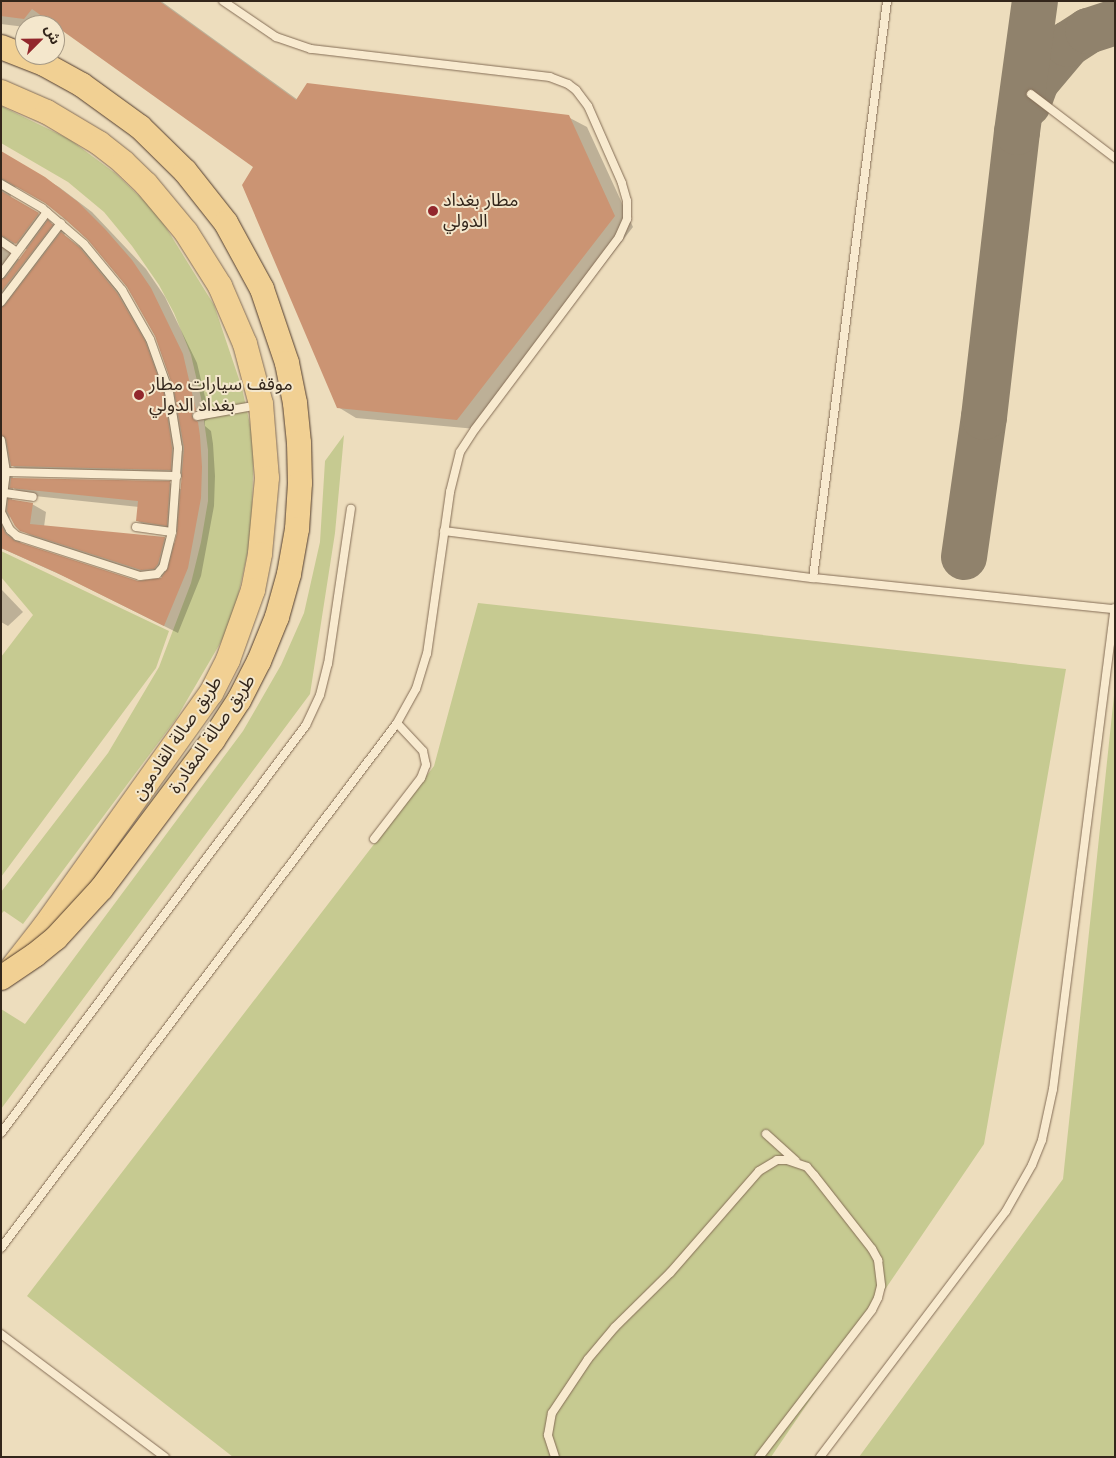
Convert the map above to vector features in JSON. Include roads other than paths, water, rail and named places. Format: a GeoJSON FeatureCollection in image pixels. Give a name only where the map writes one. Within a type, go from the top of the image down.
{"type":"FeatureCollection","features":[{"type":"Feature","properties":{"kind":"main road","name":"طريق صالة المغادرة"},"geometry":{"type":"LineString","coordinates":[[1,47],[44,64],[82,85],[140,127],[185,171],[226,223],[262,289],[287,363],[299,435],[300,483],[297,529],[289,574],[277,617],[259,661],[239,700],[213,740],[102,889],[56,938],[1,979]]}},
{"type":"Feature","properties":{"kind":"main road","name":"طريق صالة القادمون"},"geometry":{"type":"LineString","coordinates":[[1,92],[47,112],[99,143],[123,162],[167,207],[200,252],[220,286],[245,344],[261,404],[268,478],[260,554],[253,590],[228,660],[192,722],[44,927],[1,979]]}},
{"type":"Feature","properties":{"kind":"lane"},"geometry":{"type":"LineString","coordinates":[[1,1248],[397,723],[416,689],[427,654],[452,478],[460,452],[467,440],[619,237],[628,210],[622,182],[585,102],[576,90],[559,80],[311,49],[276,37],[223,1]]}},
{"type":"Feature","properties":{"kind":"lane"},"geometry":{"type":"LineString","coordinates":[[813,578],[887,1]]}},
{"type":"Feature","properties":{"kind":"lane"},"geometry":{"type":"LineString","coordinates":[[1031,94],[1115,158]]}},
{"type":"Feature","properties":{"kind":"lane"},"geometry":{"type":"LineString","coordinates":[[1,184],[47,212],[61,223],[106,268],[127,298],[150,339],[169,392],[178,448],[172,532],[163,567],[156,574],[140,576],[17,536],[10,530],[1,512],[5,493],[6,472],[1,440]]}},
{"type":"Feature","properties":{"kind":"lane"},"geometry":{"type":"LineString","coordinates":[[1,274],[47,212]]}},
{"type":"Feature","properties":{"kind":"lane"},"geometry":{"type":"LineString","coordinates":[[1,302],[61,223]]}},
{"type":"Feature","properties":{"kind":"lane"},"geometry":{"type":"LineString","coordinates":[[1,241],[18,252]]}},
{"type":"Feature","properties":{"kind":"lane"},"geometry":{"type":"LineString","coordinates":[[197,416],[261,404]]}},
{"type":"Feature","properties":{"kind":"lane"},"geometry":{"type":"LineString","coordinates":[[6,472],[177,476]]}},
{"type":"Feature","properties":{"kind":"lane"},"geometry":{"type":"LineString","coordinates":[[5,493],[33,497]]}},
{"type":"Feature","properties":{"kind":"lane"},"geometry":{"type":"LineString","coordinates":[[1,1133],[306,725],[320,695],[328,664],[351,510]]}},
{"type":"Feature","properties":{"kind":"lane"},"geometry":{"type":"LineString","coordinates":[[136,527],[172,532]]}},
{"type":"Feature","properties":{"kind":"lane"},"geometry":{"type":"LineString","coordinates":[[444,531],[813,578],[1115,608],[1053,1089],[1042,1140],[1032,1165],[1006,1211],[820,1457]]}},
{"type":"Feature","properties":{"kind":"lane"},"geometry":{"type":"LineString","coordinates":[[374,839],[421,778],[426,765],[423,751],[397,723]]}},
{"type":"Feature","properties":{"kind":"lane"},"geometry":{"type":"LineString","coordinates":[[759,1457],[872,1310],[881,1286],[878,1260],[872,1249],[814,1175],[766,1134]]}},
{"type":"Feature","properties":{"kind":"lane"},"geometry":{"type":"LineString","coordinates":[[555,1457],[548,1436],[552,1413],[601,1342],[670,1273],[759,1171],[777,1160],[798,1162]]}},
{"type":"Feature","properties":{"kind":"lane"},"geometry":{"type":"LineString","coordinates":[[1,1334],[165,1457]]}},
{"type":"Feature","properties":{"kind":"place","name":"مطار بغداد الدولي"},"geometry":{"type":"Point","coordinates":[433,211]}},
{"type":"Feature","properties":{"kind":"place","name":"موقف سيارات مطار بغداد الدولي"},"geometry":{"type":"Point","coordinates":[139,395]}}]}
